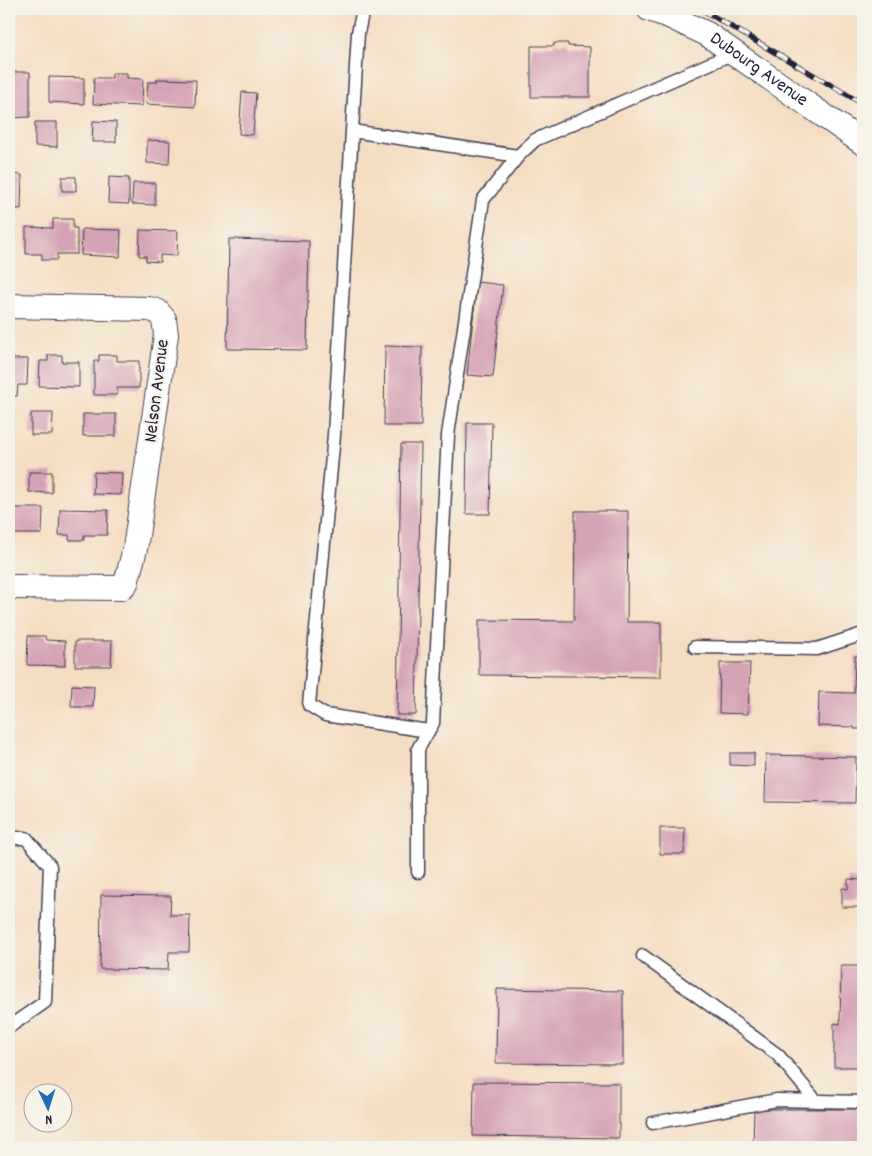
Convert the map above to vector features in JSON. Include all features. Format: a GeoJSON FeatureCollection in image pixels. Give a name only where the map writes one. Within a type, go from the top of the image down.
{"type":"FeatureCollection","features":[{"type":"Feature","properties":{"kind":"street","name":"Dubourg Avenue"},"geometry":{"type":"LineString","coordinates":[[649,9],[707,34],[863,143]]}},
{"type":"Feature","properties":{"kind":"street","name":"Nelson Avenue"},"geometry":{"type":"LineString","coordinates":[[9,306],[150,309],[157,311],[164,319],[166,335],[135,550],[126,583],[121,588],[9,587]]}},
{"type":"Feature","properties":{"kind":"lane"},"geometry":{"type":"LineString","coordinates":[[363,9],[358,33],[334,435],[309,705],[326,715],[428,731]]}},
{"type":"Feature","properties":{"kind":"lane"},"geometry":{"type":"LineString","coordinates":[[418,872],[418,749],[433,723],[448,435],[483,200],[518,156],[535,140],[734,53]]}},
{"type":"Feature","properties":{"kind":"lane"},"geometry":{"type":"LineString","coordinates":[[352,131],[518,156]]}},
{"type":"Feature","properties":{"kind":"lane"},"geometry":{"type":"LineString","coordinates":[[695,647],[817,648],[863,634]]}},
{"type":"Feature","properties":{"kind":"lane"},"geometry":{"type":"LineString","coordinates":[[9,838],[26,838],[50,866],[45,1002],[9,1027]]}},
{"type":"Feature","properties":{"kind":"lane"},"geometry":{"type":"LineString","coordinates":[[643,956],[778,1055],[816,1101]]}},
{"type":"Feature","properties":{"kind":"lane"},"geometry":{"type":"LineString","coordinates":[[653,1123],[777,1100],[863,1102]]}},
{"type":"Feature","properties":{"kind":"building"},"geometry":{"type":"Polygon","coordinates":[[[554,43],[568,43],[568,46],[590,47],[590,97],[531,97],[531,46],[554,46],[554,43]]]}},
{"type":"Feature","properties":{"kind":"building"},"geometry":{"type":"Polygon","coordinates":[[[9,72],[30,72],[30,117],[9,118],[9,72]]]}},
{"type":"Feature","properties":{"kind":"building"},"geometry":{"type":"Polygon","coordinates":[[[112,73],[127,73],[127,78],[143,79],[142,106],[93,104],[94,78],[112,78],[112,73]]]}},
{"type":"Feature","properties":{"kind":"building"},"geometry":{"type":"Polygon","coordinates":[[[49,77],[84,78],[84,104],[49,102],[49,77]]]}},
{"type":"Feature","properties":{"kind":"building"},"geometry":{"type":"Polygon","coordinates":[[[157,79],[196,80],[195,107],[146,104],[148,82],[157,82],[157,79]]]}},
{"type":"Feature","properties":{"kind":"building"},"geometry":{"type":"Polygon","coordinates":[[[242,92],[256,93],[253,135],[239,134],[242,92]]]}},
{"type":"Feature","properties":{"kind":"building"},"geometry":{"type":"Polygon","coordinates":[[[93,121],[116,122],[116,142],[92,142],[93,121]]]}},
{"type":"Feature","properties":{"kind":"building"},"geometry":{"type":"Polygon","coordinates":[[[35,122],[57,122],[57,147],[35,146],[35,122]]]}},
{"type":"Feature","properties":{"kind":"building"},"geometry":{"type":"Polygon","coordinates":[[[147,140],[170,141],[169,164],[147,163],[147,140]]]}},
{"type":"Feature","properties":{"kind":"building"},"geometry":{"type":"Polygon","coordinates":[[[9,174],[22,175],[21,209],[9,208],[9,174]]]}},
{"type":"Feature","properties":{"kind":"building"},"geometry":{"type":"Polygon","coordinates":[[[62,177],[76,177],[76,191],[62,191],[62,177]]]}},
{"type":"Feature","properties":{"kind":"building"},"geometry":{"type":"Polygon","coordinates":[[[109,177],[129,178],[129,204],[108,203],[109,177]]]}},
{"type":"Feature","properties":{"kind":"building"},"geometry":{"type":"Polygon","coordinates":[[[133,183],[155,183],[155,205],[132,204],[133,183]]]}},
{"type":"Feature","properties":{"kind":"building"},"geometry":{"type":"Polygon","coordinates":[[[9,218],[13,218],[13,234],[15,234],[12,253],[9,253],[9,218]]]}},
{"type":"Feature","properties":{"kind":"building"},"geometry":{"type":"Polygon","coordinates":[[[53,219],[73,219],[73,228],[77,228],[77,254],[57,254],[57,260],[42,260],[42,254],[26,254],[26,227],[53,228],[53,219]]]}},
{"type":"Feature","properties":{"kind":"building"},"geometry":{"type":"Polygon","coordinates":[[[82,229],[121,230],[120,257],[81,255],[82,229]]]}},
{"type":"Feature","properties":{"kind":"building"},"geometry":{"type":"Polygon","coordinates":[[[140,230],[178,231],[177,256],[160,255],[160,262],[146,261],[146,256],[139,256],[140,230]]]}},
{"type":"Feature","properties":{"kind":"building"},"geometry":{"type":"Polygon","coordinates":[[[229,239],[309,241],[307,350],[227,349],[229,239]]]}},
{"type":"Feature","properties":{"kind":"building"},"geometry":{"type":"Polygon","coordinates":[[[477,282],[503,285],[493,377],[467,375],[477,282]]]}},
{"type":"Feature","properties":{"kind":"building"},"geometry":{"type":"Polygon","coordinates":[[[385,346],[422,347],[421,426],[384,426],[385,346]]]}},
{"type":"Feature","properties":{"kind":"building"},"geometry":{"type":"Polygon","coordinates":[[[48,355],[62,355],[62,362],[79,362],[79,387],[39,386],[40,361],[48,361],[48,355]]]}},
{"type":"Feature","properties":{"kind":"building"},"geometry":{"type":"Polygon","coordinates":[[[99,355],[117,355],[117,361],[139,361],[139,388],[117,388],[117,395],[94,395],[94,361],[99,361],[99,355]]]}},
{"type":"Feature","properties":{"kind":"building"},"geometry":{"type":"Polygon","coordinates":[[[9,359],[28,359],[27,385],[18,385],[17,396],[9,396],[9,359]]]}},
{"type":"Feature","properties":{"kind":"building"},"geometry":{"type":"Polygon","coordinates":[[[31,413],[53,413],[52,435],[31,435],[31,413]]]}},
{"type":"Feature","properties":{"kind":"building"},"geometry":{"type":"Polygon","coordinates":[[[83,414],[116,414],[116,436],[83,436],[83,414]]]}},
{"type":"Feature","properties":{"kind":"building"},"geometry":{"type":"Polygon","coordinates":[[[467,423],[492,423],[490,514],[466,514],[467,423]]]}},
{"type":"Feature","properties":{"kind":"building"},"geometry":{"type":"Polygon","coordinates":[[[401,444],[421,444],[416,715],[397,715],[401,444]]]}},
{"type":"Feature","properties":{"kind":"building"},"geometry":{"type":"Polygon","coordinates":[[[29,472],[52,472],[52,493],[29,492],[29,472]]]}},
{"type":"Feature","properties":{"kind":"building"},"geometry":{"type":"Polygon","coordinates":[[[94,472],[122,473],[121,495],[93,494],[94,472]]]}},
{"type":"Feature","properties":{"kind":"building"},"geometry":{"type":"Polygon","coordinates":[[[9,508],[43,508],[42,534],[9,534],[9,508]]]}},
{"type":"Feature","properties":{"kind":"building"},"geometry":{"type":"Polygon","coordinates":[[[60,509],[108,510],[107,535],[84,535],[84,540],[69,540],[69,535],[59,535],[60,509]]]}},
{"type":"Feature","properties":{"kind":"building"},"geometry":{"type":"Polygon","coordinates":[[[575,511],[628,511],[627,622],[661,622],[661,677],[479,675],[479,620],[574,621],[575,511]]]}},
{"type":"Feature","properties":{"kind":"building"},"geometry":{"type":"Polygon","coordinates":[[[28,636],[45,636],[46,640],[65,641],[65,666],[27,665],[28,636]]]}},
{"type":"Feature","properties":{"kind":"building"},"geometry":{"type":"Polygon","coordinates":[[[9,639],[11,639],[11,665],[9,665],[9,639]]]}},
{"type":"Feature","properties":{"kind":"building"},"geometry":{"type":"Polygon","coordinates":[[[75,641],[112,641],[111,666],[75,666],[75,641]]]}},
{"type":"Feature","properties":{"kind":"building"},"geometry":{"type":"Polygon","coordinates":[[[855,656],[863,656],[863,729],[818,726],[819,692],[854,693],[855,656]]]}},
{"type":"Feature","properties":{"kind":"building"},"geometry":{"type":"Polygon","coordinates":[[[720,663],[750,663],[748,714],[719,713],[720,663]]]}},
{"type":"Feature","properties":{"kind":"building"},"geometry":{"type":"Polygon","coordinates":[[[72,685],[94,686],[93,707],[71,707],[72,685]]]}},
{"type":"Feature","properties":{"kind":"building"},"geometry":{"type":"Polygon","coordinates":[[[730,753],[754,753],[754,766],[730,765],[730,753]]]}},
{"type":"Feature","properties":{"kind":"building"},"geometry":{"type":"Polygon","coordinates":[[[766,755],[856,757],[855,803],[765,802],[766,755]]]}},
{"type":"Feature","properties":{"kind":"building"},"geometry":{"type":"Polygon","coordinates":[[[660,828],[685,828],[684,854],[660,854],[660,828]]]}},
{"type":"Feature","properties":{"kind":"building"},"geometry":{"type":"Polygon","coordinates":[[[848,879],[863,880],[863,907],[842,907],[842,888],[848,889],[848,879]]]}},
{"type":"Feature","properties":{"kind":"building"},"geometry":{"type":"Polygon","coordinates":[[[101,895],[171,896],[170,915],[190,915],[189,952],[169,952],[168,970],[100,969],[101,895]]]}},
{"type":"Feature","properties":{"kind":"building"},"geometry":{"type":"Polygon","coordinates":[[[841,966],[863,966],[863,1067],[834,1067],[834,1023],[840,1024],[841,966]]]}},
{"type":"Feature","properties":{"kind":"building"},"geometry":{"type":"Polygon","coordinates":[[[497,989],[623,991],[623,1064],[496,1063],[497,989]]]}},
{"type":"Feature","properties":{"kind":"building"},"geometry":{"type":"Polygon","coordinates":[[[474,1082],[619,1083],[619,1138],[473,1136],[474,1082]]]}},
{"type":"Feature","properties":{"kind":"building"},"geometry":{"type":"Polygon","coordinates":[[[754,1109],[860,1109],[860,1147],[753,1147],[754,1109]]]}},
{"type":"Feature","properties":{"kind":"railway"},"geometry":{"type":"LineString","coordinates":[[701,9],[863,104]]}}]}
